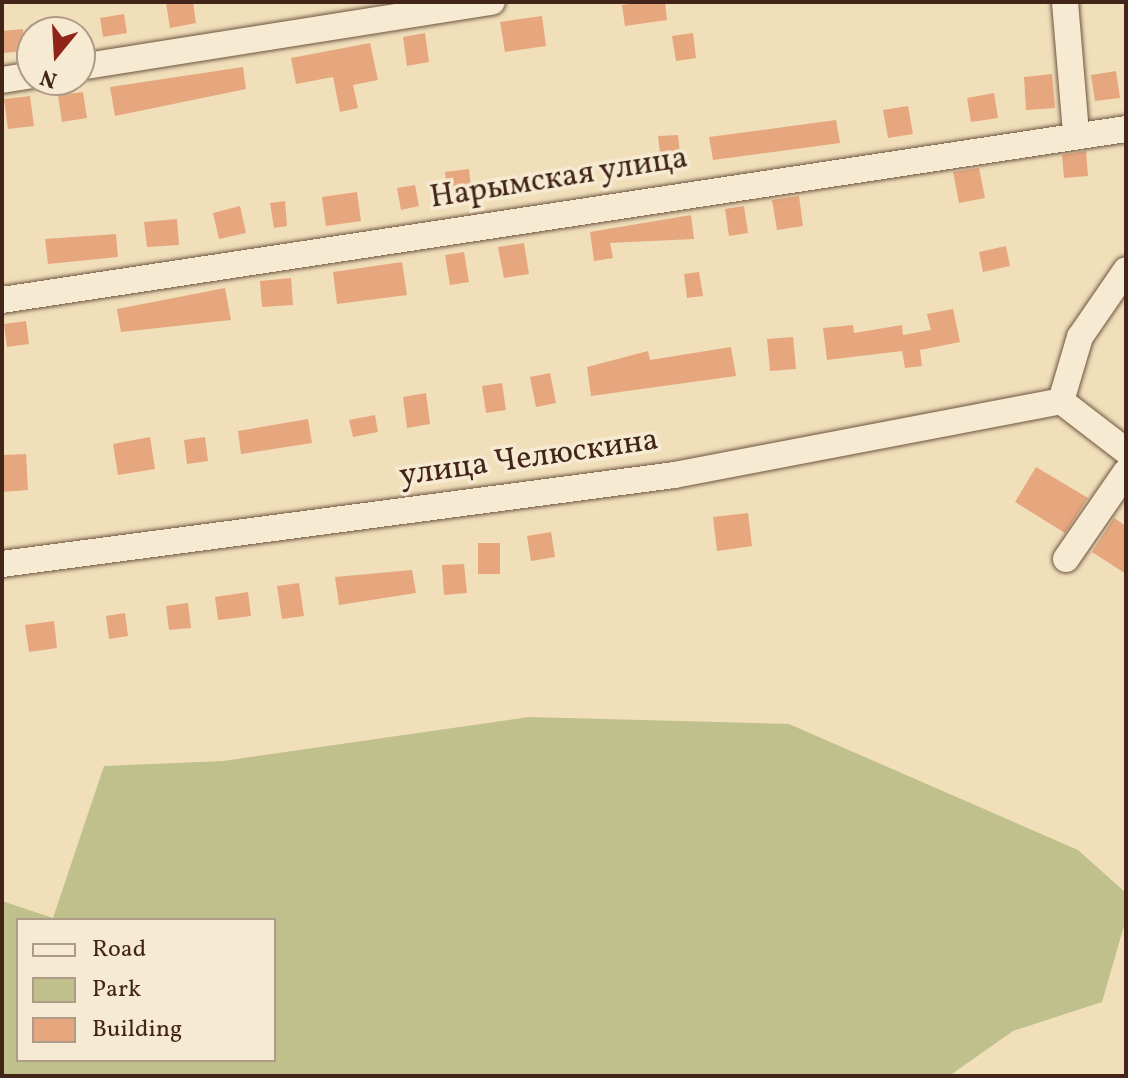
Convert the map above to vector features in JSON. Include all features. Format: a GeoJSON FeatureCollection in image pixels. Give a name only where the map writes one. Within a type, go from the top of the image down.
{"type":"FeatureCollection","features":[{"type":"Feature","properties":{"kind":"street"},"geometry":{"type":"LineString","coordinates":[[96,64],[492,2]]}},
{"type":"Feature","properties":{"kind":"street"},"geometry":{"type":"LineString","coordinates":[[1065,2],[1076,133]]}},
{"type":"Feature","properties":{"kind":"street","name":"Нарымская улица"},"geometry":{"type":"LineString","coordinates":[[2,300],[1076,133],[1126,129]]}},
{"type":"Feature","properties":{"kind":"street"},"geometry":{"type":"LineString","coordinates":[[1126,270],[1080,337],[1061,401],[1126,451]]}},
{"type":"Feature","properties":{"kind":"street","name":"улица Челюскина"},"geometry":{"type":"LineString","coordinates":[[2,564],[674,475],[1061,401]]}},
{"type":"Feature","properties":{"kind":"street"},"geometry":{"type":"LineString","coordinates":[[1066,559],[1126,472]]}},
{"type":"Feature","properties":{"kind":"green space"},"geometry":{"type":"Polygon","coordinates":[[[529,717],[789,724],[1078,850],[1126,893],[1126,919],[1102,1002],[1013,1031],[949,1076],[2,1076],[2,901],[53,918],[104,766],[223,761],[529,717]]]}},
{"type":"Feature","properties":{"kind":"building"},"geometry":{"type":"Polygon","coordinates":[[[193,2],[196,23],[170,28],[166,3],[193,2]]]}},
{"type":"Feature","properties":{"kind":"building"},"geometry":{"type":"Polygon","coordinates":[[[665,2],[667,20],[625,26],[622,5],[665,2]]]}},
{"type":"Feature","properties":{"kind":"building"},"geometry":{"type":"Polygon","coordinates":[[[124,14],[127,33],[103,37],[100,18],[124,14]]]}},
{"type":"Feature","properties":{"kind":"building"},"geometry":{"type":"Polygon","coordinates":[[[542,16],[546,46],[505,52],[500,22],[542,16]]]}},
{"type":"Feature","properties":{"kind":"building"},"geometry":{"type":"Polygon","coordinates":[[[16,30],[16,52],[2,53],[2,31],[16,30]]]}},
{"type":"Feature","properties":{"kind":"building"},"geometry":{"type":"Polygon","coordinates":[[[425,33],[429,62],[407,66],[403,37],[425,33]]]}},
{"type":"Feature","properties":{"kind":"building"},"geometry":{"type":"Polygon","coordinates":[[[693,33],[696,58],[676,61],[672,36],[693,33]]]}},
{"type":"Feature","properties":{"kind":"building"},"geometry":{"type":"Polygon","coordinates":[[[370,43],[378,80],[353,85],[358,108],[340,112],[333,77],[296,84],[291,58],[370,43]]]}},
{"type":"Feature","properties":{"kind":"building"},"geometry":{"type":"Polygon","coordinates":[[[243,67],[246,89],[115,116],[110,87],[243,67]]]}},
{"type":"Feature","properties":{"kind":"building"},"geometry":{"type":"Polygon","coordinates":[[[1116,71],[1120,98],[1095,101],[1091,75],[1116,71]]]}},
{"type":"Feature","properties":{"kind":"building"},"geometry":{"type":"Polygon","coordinates":[[[1052,74],[1055,108],[1026,110],[1024,77],[1052,74]]]}},
{"type":"Feature","properties":{"kind":"building"},"geometry":{"type":"Polygon","coordinates":[[[994,93],[998,118],[971,122],[967,98],[994,93]]]}},
{"type":"Feature","properties":{"kind":"building"},"geometry":{"type":"Polygon","coordinates":[[[30,96],[34,126],[8,129],[4,99],[30,96]]]}},
{"type":"Feature","properties":{"kind":"building"},"geometry":{"type":"Polygon","coordinates":[[[58,96],[84,96],[87,118],[62,122],[58,96]]]}},
{"type":"Feature","properties":{"kind":"building"},"geometry":{"type":"Polygon","coordinates":[[[908,106],[913,134],[888,138],[883,110],[908,106]]]}},
{"type":"Feature","properties":{"kind":"building"},"geometry":{"type":"Polygon","coordinates":[[[836,120],[840,143],[713,160],[709,137],[836,120]]]}},
{"type":"Feature","properties":{"kind":"building"},"geometry":{"type":"Polygon","coordinates":[[[678,135],[682,168],[662,170],[658,136],[678,135]]]}},
{"type":"Feature","properties":{"kind":"building"},"geometry":{"type":"Polygon","coordinates":[[[1086,151],[1088,176],[1064,178],[1062,155],[1086,151]]]}},
{"type":"Feature","properties":{"kind":"building"},"geometry":{"type":"Polygon","coordinates":[[[979,168],[985,198],[959,203],[953,172],[979,168]]]}},
{"type":"Feature","properties":{"kind":"building"},"geometry":{"type":"Polygon","coordinates":[[[469,169],[472,198],[448,200],[445,172],[469,169]]]}},
{"type":"Feature","properties":{"kind":"building"},"geometry":{"type":"Polygon","coordinates":[[[415,185],[419,206],[401,210],[397,188],[415,185]]]}},
{"type":"Feature","properties":{"kind":"building"},"geometry":{"type":"Polygon","coordinates":[[[357,192],[361,221],[326,226],[322,197],[357,192]]]}},
{"type":"Feature","properties":{"kind":"building"},"geometry":{"type":"Polygon","coordinates":[[[799,196],[803,226],[777,230],[772,200],[799,196]]]}},
{"type":"Feature","properties":{"kind":"building"},"geometry":{"type":"Polygon","coordinates":[[[285,201],[287,226],[274,228],[270,203],[285,201]]]}},
{"type":"Feature","properties":{"kind":"building"},"geometry":{"type":"Polygon","coordinates":[[[240,206],[246,233],[219,239],[213,213],[240,206]]]}},
{"type":"Feature","properties":{"kind":"building"},"geometry":{"type":"Polygon","coordinates":[[[744,206],[748,233],[729,236],[725,209],[744,206]]]}},
{"type":"Feature","properties":{"kind":"building"},"geometry":{"type":"Polygon","coordinates":[[[691,215],[694,239],[610,243],[613,258],[594,261],[590,232],[691,215]]]}},
{"type":"Feature","properties":{"kind":"building"},"geometry":{"type":"Polygon","coordinates":[[[177,219],[179,245],[147,247],[144,222],[177,219]]]}},
{"type":"Feature","properties":{"kind":"building"},"geometry":{"type":"Polygon","coordinates":[[[116,234],[118,257],[48,264],[45,239],[116,234]]]}},
{"type":"Feature","properties":{"kind":"building"},"geometry":{"type":"Polygon","coordinates":[[[524,243],[529,274],[504,278],[498,247],[524,243]]]}},
{"type":"Feature","properties":{"kind":"building"},"geometry":{"type":"Polygon","coordinates":[[[1006,246],[1010,266],[983,272],[979,252],[1006,246]]]}},
{"type":"Feature","properties":{"kind":"building"},"geometry":{"type":"Polygon","coordinates":[[[464,252],[469,282],[450,285],[445,255],[464,252]]]}},
{"type":"Feature","properties":{"kind":"building"},"geometry":{"type":"Polygon","coordinates":[[[402,262],[407,295],[337,304],[333,272],[402,262]]]}},
{"type":"Feature","properties":{"kind":"building"},"geometry":{"type":"Polygon","coordinates":[[[699,272],[703,296],[687,298],[684,274],[699,272]]]}},
{"type":"Feature","properties":{"kind":"building"},"geometry":{"type":"Polygon","coordinates":[[[291,278],[293,305],[262,307],[260,281],[291,278]]]}},
{"type":"Feature","properties":{"kind":"building"},"geometry":{"type":"Polygon","coordinates":[[[225,288],[231,320],[121,332],[117,309],[225,288]]]}},
{"type":"Feature","properties":{"kind":"building"},"geometry":{"type":"Polygon","coordinates":[[[953,309],[960,342],[920,350],[922,366],[905,368],[902,351],[827,360],[823,328],[853,325],[854,333],[902,325],[903,335],[931,330],[927,314],[953,309]]]}},
{"type":"Feature","properties":{"kind":"building"},"geometry":{"type":"Polygon","coordinates":[[[26,321],[29,344],[7,347],[4,324],[26,321]]]}},
{"type":"Feature","properties":{"kind":"building"},"geometry":{"type":"Polygon","coordinates":[[[793,337],[796,369],[770,371],[767,339],[793,337]]]}},
{"type":"Feature","properties":{"kind":"building"},"geometry":{"type":"Polygon","coordinates":[[[731,347],[736,376],[591,396],[587,367],[648,351],[650,360],[731,347]]]}},
{"type":"Feature","properties":{"kind":"building"},"geometry":{"type":"Polygon","coordinates":[[[550,373],[556,403],[536,407],[530,377],[550,373]]]}},
{"type":"Feature","properties":{"kind":"building"},"geometry":{"type":"Polygon","coordinates":[[[502,383],[506,410],[486,413],[482,386],[502,383]]]}},
{"type":"Feature","properties":{"kind":"building"},"geometry":{"type":"Polygon","coordinates":[[[426,393],[430,424],[407,428],[403,397],[426,393]]]}},
{"type":"Feature","properties":{"kind":"building"},"geometry":{"type":"Polygon","coordinates":[[[375,415],[378,432],[353,437],[349,420],[375,415]]]}},
{"type":"Feature","properties":{"kind":"building"},"geometry":{"type":"Polygon","coordinates":[[[308,419],[312,443],[241,454],[238,431],[308,419]]]}},
{"type":"Feature","properties":{"kind":"building"},"geometry":{"type":"Polygon","coordinates":[[[150,437],[155,469],[118,475],[113,444],[150,437]]]}},
{"type":"Feature","properties":{"kind":"building"},"geometry":{"type":"Polygon","coordinates":[[[205,437],[208,461],[187,464],[184,440],[205,437]]]}},
{"type":"Feature","properties":{"kind":"building"},"geometry":{"type":"Polygon","coordinates":[[[26,454],[28,490],[2,492],[2,455],[26,454]]]}},
{"type":"Feature","properties":{"kind":"building"},"geometry":{"type":"Polygon","coordinates":[[[1036,467],[1088,498],[1065,533],[1015,502],[1036,467]]]}},
{"type":"Feature","properties":{"kind":"building"},"geometry":{"type":"Polygon","coordinates":[[[748,513],[752,546],[717,551],[713,517],[748,513]]]}},
{"type":"Feature","properties":{"kind":"building"},"geometry":{"type":"Polygon","coordinates":[[[1114,518],[1126,526],[1126,574],[1092,552],[1114,518]]]}},
{"type":"Feature","properties":{"kind":"building"},"geometry":{"type":"Polygon","coordinates":[[[551,532],[555,557],[531,561],[527,536],[551,532]]]}},
{"type":"Feature","properties":{"kind":"building"},"geometry":{"type":"Polygon","coordinates":[[[478,543],[500,543],[500,574],[478,574],[478,543]]]}},
{"type":"Feature","properties":{"kind":"building"},"geometry":{"type":"Polygon","coordinates":[[[464,564],[467,593],[444,595],[442,565],[464,564]]]}},
{"type":"Feature","properties":{"kind":"building"},"geometry":{"type":"Polygon","coordinates":[[[412,570],[416,593],[339,605],[335,577],[412,570]]]}},
{"type":"Feature","properties":{"kind":"building"},"geometry":{"type":"Polygon","coordinates":[[[299,583],[304,616],[282,619],[277,586],[299,583]]]}},
{"type":"Feature","properties":{"kind":"building"},"geometry":{"type":"Polygon","coordinates":[[[248,592],[251,616],[218,620],[215,597],[248,592]]]}},
{"type":"Feature","properties":{"kind":"building"},"geometry":{"type":"Polygon","coordinates":[[[188,603],[191,628],[169,630],[166,606],[188,603]]]}},
{"type":"Feature","properties":{"kind":"building"},"geometry":{"type":"Polygon","coordinates":[[[125,613],[128,636],[109,639],[106,616],[125,613]]]}},
{"type":"Feature","properties":{"kind":"building"},"geometry":{"type":"Polygon","coordinates":[[[54,621],[57,648],[29,652],[25,625],[54,621]]]}}]}
